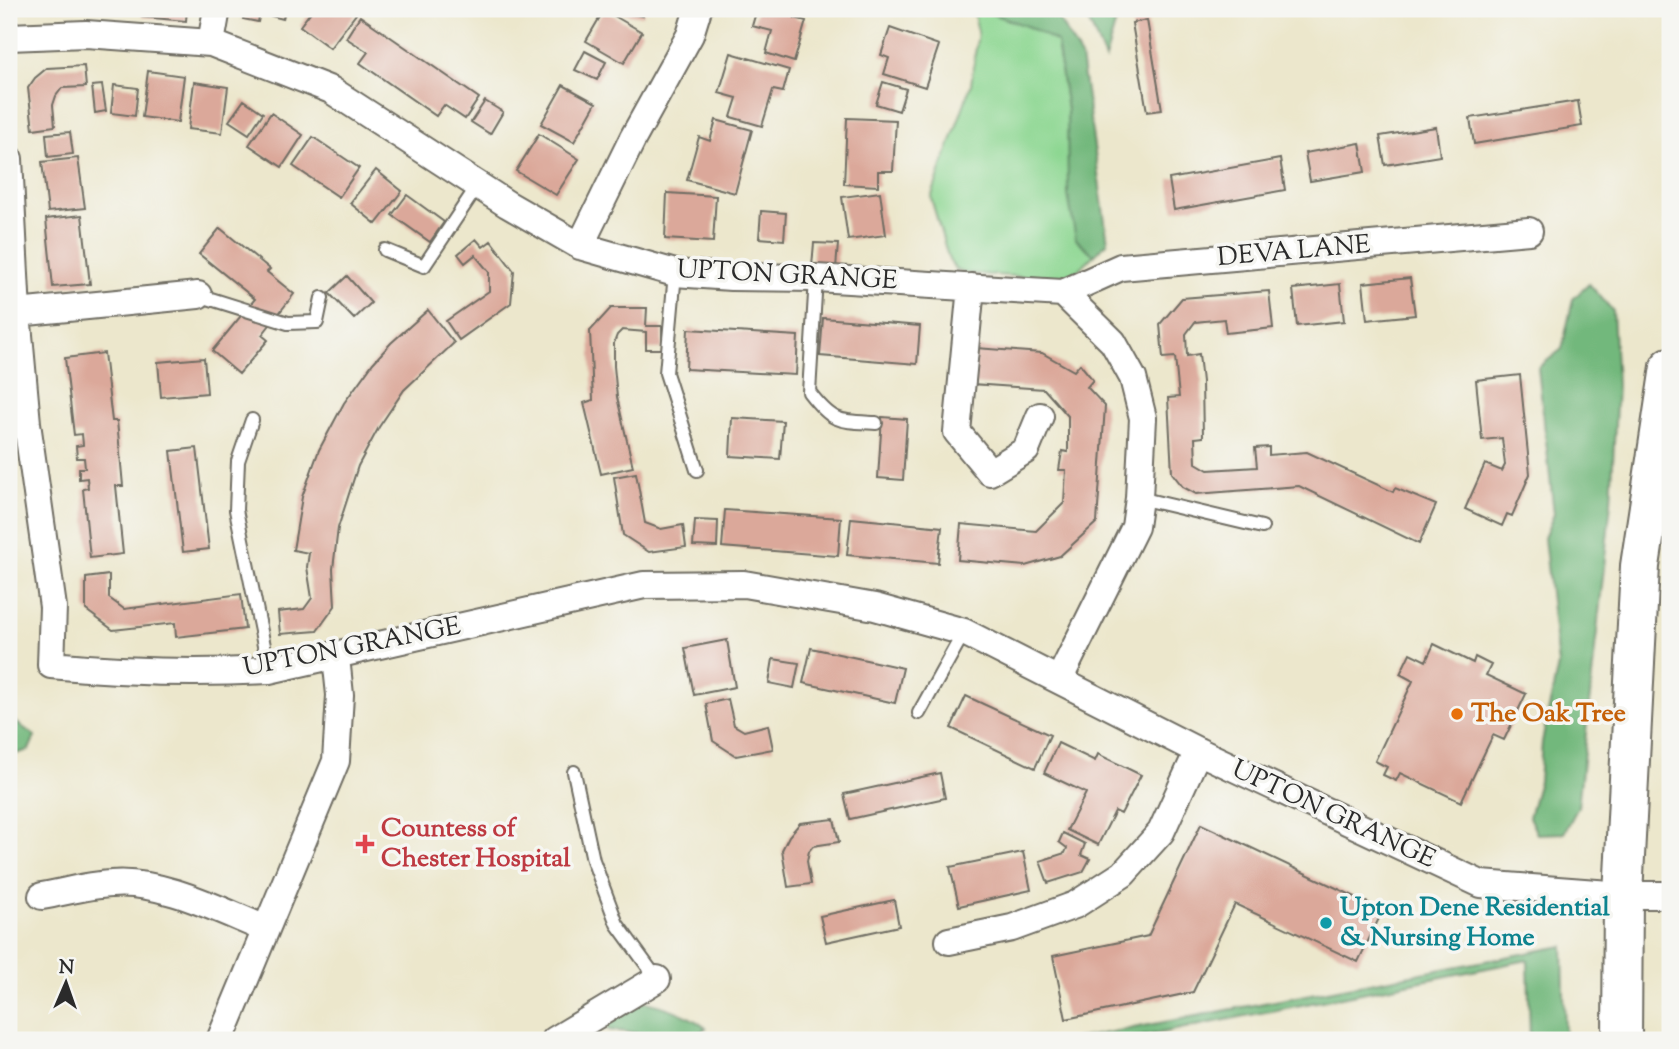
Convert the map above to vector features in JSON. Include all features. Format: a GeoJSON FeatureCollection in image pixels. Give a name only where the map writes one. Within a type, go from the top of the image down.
{"type":"FeatureCollection","features":[{"type":"Feature","properties":{"kind":"highway"},"geometry":{"type":"LineString","coordinates":[[1622,1040],[1623,895],[1640,566],[1670,366]]}},
{"type":"Feature","properties":{"kind":"street"},"geometry":{"type":"LineString","coordinates":[[211,43],[217,9]]}},
{"type":"Feature","properties":{"kind":"street"},"geometry":{"type":"LineString","coordinates":[[580,246],[633,138],[690,36],[698,9]]}},
{"type":"Feature","properties":{"kind":"street","name":"UPTON GRANGE"},"geometry":{"type":"LineString","coordinates":[[9,37],[86,34],[211,43],[331,90],[507,204],[580,246],[675,273],[816,278],[1063,293]]}},
{"type":"Feature","properties":{"kind":"street"},"geometry":{"type":"LineString","coordinates":[[9,159],[18,424]]}},
{"type":"Feature","properties":{"kind":"street","name":"DEVA LANE"},"geometry":{"type":"LineString","coordinates":[[1063,293],[1121,267],[1529,232]]}},
{"type":"Feature","properties":{"kind":"street"},"geometry":{"type":"LineString","coordinates":[[971,287],[957,432],[990,472],[1026,450],[1040,416]]}},
{"type":"Feature","properties":{"kind":"street"},"geometry":{"type":"LineString","coordinates":[[1059,680],[1135,527],[1143,418],[1133,378],[1114,342],[1063,293]]}},
{"type":"Feature","properties":{"kind":"street"},"geometry":{"type":"LineString","coordinates":[[13,312],[198,295]]}},
{"type":"Feature","properties":{"kind":"street","name":"UPTON GRANGE"},"geometry":{"type":"LineString","coordinates":[[18,424],[53,607],[51,665],[123,672],[213,673],[269,670],[336,657],[644,584],[744,584],[875,607],[964,632],[1198,751],[1480,884],[1623,895],[1670,895]]}},
{"type":"Feature","properties":{"kind":"street"},"geometry":{"type":"LineString","coordinates":[[220,1040],[336,761],[340,695],[336,657]]}},
{"type":"Feature","properties":{"kind":"street"},"geometry":{"type":"LineString","coordinates":[[949,941],[1012,928],[1075,905],[1123,874],[1161,832],[1198,751]]}},
{"type":"Feature","properties":{"kind":"street"},"geometry":{"type":"LineString","coordinates":[[42,896],[113,883],[146,886],[183,896],[266,929]]}},
{"type":"Feature","properties":{"kind":"street"},"geometry":{"type":"LineString","coordinates":[[555,1040],[657,979]]}},
{"type":"Feature","properties":{"kind":"lane"},"geometry":{"type":"LineString","coordinates":[[385,250],[424,266],[478,185]]}},
{"type":"Feature","properties":{"kind":"lane"},"geometry":{"type":"LineString","coordinates":[[675,273],[666,373],[697,470]]}},
{"type":"Feature","properties":{"kind":"lane"},"geometry":{"type":"LineString","coordinates":[[816,278],[809,391],[825,413],[841,421],[876,424]]}},
{"type":"Feature","properties":{"kind":"lane"},"geometry":{"type":"LineString","coordinates":[[198,295],[288,323],[317,322],[322,298]]}},
{"type":"Feature","properties":{"kind":"lane"},"geometry":{"type":"LineString","coordinates":[[252,420],[238,461],[236,510],[269,670]]}},
{"type":"Feature","properties":{"kind":"lane"},"geometry":{"type":"LineString","coordinates":[[1139,498],[1262,527]]}},
{"type":"Feature","properties":{"kind":"lane"},"geometry":{"type":"LineString","coordinates":[[919,713],[964,632]]}},
{"type":"Feature","properties":{"kind":"lane"},"geometry":{"type":"LineString","coordinates":[[573,772],[593,860],[617,925],[657,979]]}},
{"type":"Feature","properties":{"kind":"green space"},"geometry":{"type":"Polygon","coordinates":[[[973,9],[1030,27],[1057,42],[1067,110],[1076,239],[1094,255],[1070,277],[1055,279],[965,273],[956,270],[949,260],[931,198],[971,85],[978,32],[973,9]]]}},
{"type":"Feature","properties":{"kind":"green space"},"geometry":{"type":"Polygon","coordinates":[[[979,9],[1039,9],[1056,15],[1081,57],[1108,242],[1094,255],[1076,239],[1068,195],[1067,110],[1057,42],[1029,27],[979,9]]]}},
{"type":"Feature","properties":{"kind":"green space"},"geometry":{"type":"Polygon","coordinates":[[[1078,9],[1146,9],[1149,15],[1117,18],[1105,59],[1089,22],[1078,9]]]}},
{"type":"Feature","properties":{"kind":"green space"},"geometry":{"type":"Polygon","coordinates":[[[1589,284],[1613,311],[1617,385],[1611,502],[1578,807],[1564,833],[1537,834],[1529,817],[1539,781],[1542,742],[1558,665],[1544,538],[1554,514],[1538,368],[1562,349],[1573,299],[1589,284]]]}},
{"type":"Feature","properties":{"kind":"green space"},"geometry":{"type":"Polygon","coordinates":[[[9,717],[35,736],[29,750],[9,756],[9,717]]]}},
{"type":"Feature","properties":{"kind":"green space"},"geometry":{"type":"Polygon","coordinates":[[[1563,946],[1565,1040],[1530,1040],[1528,960],[1125,1040],[1070,1040],[1563,946]]]}},
{"type":"Feature","properties":{"kind":"green space"},"geometry":{"type":"Polygon","coordinates":[[[611,995],[673,1010],[706,1028],[690,1039],[609,1030],[589,1013],[588,1002],[611,995]]]}},
{"type":"Feature","properties":{"kind":"building"},"geometry":{"type":"Polygon","coordinates":[[[142,9],[187,9],[186,21],[142,17],[142,9]]]}},
{"type":"Feature","properties":{"kind":"building"},"geometry":{"type":"Polygon","coordinates":[[[245,9],[285,9],[283,19],[260,13],[258,22],[243,19],[245,9]]]}},
{"type":"Feature","properties":{"kind":"building"},"geometry":{"type":"Polygon","coordinates":[[[313,9],[349,9],[356,14],[330,48],[300,26],[313,9]]]}},
{"type":"Feature","properties":{"kind":"building"},"geometry":{"type":"Polygon","coordinates":[[[619,9],[644,9],[643,16],[618,12],[619,9]]]}},
{"type":"Feature","properties":{"kind":"building"},"geometry":{"type":"Polygon","coordinates":[[[757,9],[798,9],[795,18],[806,21],[794,62],[766,53],[772,31],[752,26],[757,9]]]}},
{"type":"Feature","properties":{"kind":"building"},"geometry":{"type":"Polygon","coordinates":[[[604,10],[642,32],[624,63],[586,41],[604,10]]]}},
{"type":"Feature","properties":{"kind":"building"},"geometry":{"type":"Polygon","coordinates":[[[360,16],[479,98],[465,119],[444,105],[436,116],[360,63],[368,52],[346,38],[360,16]]]}},
{"type":"Feature","properties":{"kind":"building"},"geometry":{"type":"Polygon","coordinates":[[[1147,20],[1162,110],[1147,112],[1132,23],[1147,20]]]}},
{"type":"Feature","properties":{"kind":"building"},"geometry":{"type":"Polygon","coordinates":[[[890,28],[939,45],[925,87],[884,74],[889,58],[881,55],[890,28]]]}},
{"type":"Feature","properties":{"kind":"building"},"geometry":{"type":"Polygon","coordinates":[[[585,51],[606,62],[597,80],[575,70],[585,51]]]}},
{"type":"Feature","properties":{"kind":"building"},"geometry":{"type":"Polygon","coordinates":[[[731,53],[789,70],[783,92],[773,90],[762,126],[731,117],[737,98],[719,93],[731,53]]]}},
{"type":"Feature","properties":{"kind":"building"},"geometry":{"type":"Polygon","coordinates":[[[84,66],[86,87],[62,88],[56,96],[53,105],[55,126],[33,129],[28,88],[35,78],[47,68],[84,66]]]}},
{"type":"Feature","properties":{"kind":"building"},"geometry":{"type":"Polygon","coordinates":[[[148,71],[184,76],[178,122],[142,117],[148,71]]]}},
{"type":"Feature","properties":{"kind":"building"},"geometry":{"type":"Polygon","coordinates":[[[194,82],[228,87],[222,133],[188,129],[194,82]]]}},
{"type":"Feature","properties":{"kind":"building"},"geometry":{"type":"Polygon","coordinates":[[[883,82],[906,89],[899,111],[876,104],[883,82]]]}},
{"type":"Feature","properties":{"kind":"building"},"geometry":{"type":"Polygon","coordinates":[[[102,85],[106,111],[95,113],[92,86],[102,85]]]}},
{"type":"Feature","properties":{"kind":"building"},"geometry":{"type":"Polygon","coordinates":[[[114,85],[138,88],[135,116],[111,113],[114,85]]]}},
{"type":"Feature","properties":{"kind":"building"},"geometry":{"type":"Polygon","coordinates":[[[563,85],[596,103],[574,142],[541,124],[563,85]]]}},
{"type":"Feature","properties":{"kind":"building"},"geometry":{"type":"Polygon","coordinates":[[[244,100],[263,113],[249,134],[229,121],[244,100]]]}},
{"type":"Feature","properties":{"kind":"building"},"geometry":{"type":"Polygon","coordinates":[[[485,101],[503,112],[490,134],[471,122],[485,101]]]}},
{"type":"Feature","properties":{"kind":"building"},"geometry":{"type":"Polygon","coordinates":[[[1578,101],[1582,126],[1474,144],[1470,118],[1578,101]]]}},
{"type":"Feature","properties":{"kind":"building"},"geometry":{"type":"Polygon","coordinates":[[[271,113],[303,135],[282,167],[249,145],[271,113]]]}},
{"type":"Feature","properties":{"kind":"building"},"geometry":{"type":"Polygon","coordinates":[[[847,118],[896,120],[893,171],[878,171],[878,186],[844,184],[847,118]]]}},
{"type":"Feature","properties":{"kind":"building"},"geometry":{"type":"Polygon","coordinates":[[[716,120],[752,130],[735,193],[687,180],[699,137],[710,141],[716,120]]]}},
{"type":"Feature","properties":{"kind":"building"},"geometry":{"type":"Polygon","coordinates":[[[1436,127],[1440,156],[1385,165],[1380,136],[1436,127]]]}},
{"type":"Feature","properties":{"kind":"building"},"geometry":{"type":"Polygon","coordinates":[[[70,132],[73,154],[48,157],[46,134],[70,132]]]}},
{"type":"Feature","properties":{"kind":"building"},"geometry":{"type":"Polygon","coordinates":[[[539,134],[579,159],[556,195],[516,171],[539,134]]]}},
{"type":"Feature","properties":{"kind":"building"},"geometry":{"type":"Polygon","coordinates":[[[313,137],[359,168],[339,197],[293,166],[313,137]]]}},
{"type":"Feature","properties":{"kind":"building"},"geometry":{"type":"Polygon","coordinates":[[[1360,143],[1365,172],[1310,181],[1305,153],[1360,143]]]}},
{"type":"Feature","properties":{"kind":"building"},"geometry":{"type":"Polygon","coordinates":[[[78,158],[85,208],[48,212],[42,162],[78,158]]]}},
{"type":"Feature","properties":{"kind":"building"},"geometry":{"type":"Polygon","coordinates":[[[1280,159],[1285,190],[1174,210],[1169,179],[1280,159]]]}},
{"type":"Feature","properties":{"kind":"building"},"geometry":{"type":"Polygon","coordinates":[[[376,170],[402,191],[376,224],[350,203],[376,170]]]}},
{"type":"Feature","properties":{"kind":"building"},"geometry":{"type":"Polygon","coordinates":[[[880,192],[886,235],[848,240],[842,197],[880,192]]]}},
{"type":"Feature","properties":{"kind":"building"},"geometry":{"type":"Polygon","coordinates":[[[667,193],[716,196],[713,242],[665,239],[667,193]]]}},
{"type":"Feature","properties":{"kind":"building"},"geometry":{"type":"Polygon","coordinates":[[[407,195],[444,222],[430,242],[392,215],[407,195]]]}},
{"type":"Feature","properties":{"kind":"building"},"geometry":{"type":"Polygon","coordinates":[[[761,211],[786,213],[784,240],[759,238],[761,211]]]}},
{"type":"Feature","properties":{"kind":"building"},"geometry":{"type":"Polygon","coordinates":[[[82,215],[90,284],[53,287],[46,219],[82,215]]]}},
{"type":"Feature","properties":{"kind":"building"},"geometry":{"type":"Polygon","coordinates":[[[220,228],[270,269],[267,272],[294,294],[262,335],[268,340],[239,374],[212,351],[255,299],[199,254],[220,228]]]}},
{"type":"Feature","properties":{"kind":"building"},"geometry":{"type":"Polygon","coordinates":[[[476,239],[483,247],[491,241],[514,271],[511,303],[459,340],[446,321],[489,291],[489,272],[475,255],[465,263],[458,254],[476,239]]]}},
{"type":"Feature","properties":{"kind":"building"},"geometry":{"type":"Polygon","coordinates":[[[814,243],[838,244],[836,268],[812,266],[814,243]]]}},
{"type":"Feature","properties":{"kind":"building"},"geometry":{"type":"Polygon","coordinates":[[[347,276],[371,303],[354,319],[329,293],[347,276]]]}},
{"type":"Feature","properties":{"kind":"building"},"geometry":{"type":"Polygon","coordinates":[[[1410,278],[1415,315],[1367,320],[1363,283],[1410,278]]]}},
{"type":"Feature","properties":{"kind":"building"},"geometry":{"type":"Polygon","coordinates":[[[1340,284],[1344,321],[1297,326],[1293,289],[1340,284]]]}},
{"type":"Feature","properties":{"kind":"building"},"geometry":{"type":"Polygon","coordinates":[[[1269,291],[1273,328],[1226,333],[1224,319],[1195,322],[1186,334],[1187,356],[1199,354],[1202,382],[1203,437],[1195,438],[1196,463],[1208,470],[1257,467],[1255,448],[1269,447],[1269,455],[1307,452],[1393,492],[1395,488],[1436,505],[1419,544],[1299,486],[1196,494],[1183,487],[1172,473],[1168,398],[1179,397],[1175,357],[1163,358],[1160,324],[1182,298],[1269,291]]]}},
{"type":"Feature","properties":{"kind":"building"},"geometry":{"type":"Polygon","coordinates":[[[611,308],[647,308],[646,326],[662,326],[662,349],[646,349],[646,332],[622,330],[617,335],[614,343],[614,366],[617,397],[633,467],[601,474],[584,403],[593,400],[590,331],[611,308]]]}},
{"type":"Feature","properties":{"kind":"building"},"geometry":{"type":"Polygon","coordinates":[[[428,310],[454,343],[404,390],[379,427],[358,466],[338,528],[333,569],[335,606],[317,631],[280,634],[278,612],[304,609],[312,598],[307,567],[309,553],[293,550],[302,497],[319,450],[344,403],[373,363],[428,310]]]}},
{"type":"Feature","properties":{"kind":"building"},"geometry":{"type":"Polygon","coordinates":[[[823,318],[920,326],[917,364],[820,356],[823,318]]]}},
{"type":"Feature","properties":{"kind":"building"},"geometry":{"type":"Polygon","coordinates":[[[688,329],[798,336],[796,375],[686,369],[688,329]]]}},
{"type":"Feature","properties":{"kind":"building"},"geometry":{"type":"Polygon","coordinates":[[[976,348],[1042,353],[1074,371],[1080,364],[1093,380],[1087,387],[1105,406],[1097,522],[1060,556],[1025,566],[958,560],[961,524],[1036,531],[1064,503],[1066,470],[1059,470],[1062,451],[1068,452],[1068,416],[1044,389],[972,384],[976,348]]]}},
{"type":"Feature","properties":{"kind":"building"},"geometry":{"type":"Polygon","coordinates":[[[104,353],[112,421],[117,421],[123,486],[116,486],[123,554],[90,558],[83,489],[88,488],[87,478],[79,479],[79,468],[85,468],[84,458],[77,458],[76,446],[83,445],[82,434],[74,435],[65,358],[104,353]]]}},
{"type":"Feature","properties":{"kind":"building"},"geometry":{"type":"Polygon","coordinates":[[[204,358],[207,393],[161,397],[158,362],[204,358]]]}},
{"type":"Feature","properties":{"kind":"building"},"geometry":{"type":"Polygon","coordinates":[[[1520,375],[1530,474],[1512,516],[1507,514],[1502,526],[1465,509],[1485,464],[1502,471],[1505,465],[1502,438],[1482,440],[1476,380],[1520,375]]]}},
{"type":"Feature","properties":{"kind":"building"},"geometry":{"type":"Polygon","coordinates":[[[882,417],[907,419],[903,480],[878,478],[882,417]]]}},
{"type":"Feature","properties":{"kind":"building"},"geometry":{"type":"Polygon","coordinates":[[[732,418],[783,421],[780,459],[730,456],[732,418]]]}},
{"type":"Feature","properties":{"kind":"building"},"geometry":{"type":"Polygon","coordinates":[[[197,448],[209,549],[183,552],[171,451],[197,448]]]}},
{"type":"Feature","properties":{"kind":"building"},"geometry":{"type":"Polygon","coordinates":[[[636,473],[645,523],[661,529],[683,525],[686,547],[649,552],[623,535],[614,477],[636,473]]]}},
{"type":"Feature","properties":{"kind":"building"},"geometry":{"type":"Polygon","coordinates":[[[725,510],[841,518],[838,556],[722,547],[725,510]]]}},
{"type":"Feature","properties":{"kind":"building"},"geometry":{"type":"Polygon","coordinates":[[[851,518],[942,527],[938,563],[847,555],[851,518]]]}},
{"type":"Feature","properties":{"kind":"building"},"geometry":{"type":"Polygon","coordinates":[[[695,520],[718,521],[717,547],[693,546],[695,520]]]}},
{"type":"Feature","properties":{"kind":"building"},"geometry":{"type":"Polygon","coordinates":[[[109,575],[109,598],[124,609],[241,594],[245,629],[176,637],[175,623],[113,630],[86,610],[86,578],[109,575]]]}},
{"type":"Feature","properties":{"kind":"building"},"geometry":{"type":"Polygon","coordinates":[[[727,640],[735,687],[694,695],[685,648],[727,640]]]}},
{"type":"Feature","properties":{"kind":"building","name":"The Oak Tree"},"geometry":{"type":"Polygon","coordinates":[[[1434,644],[1473,663],[1475,657],[1491,665],[1486,675],[1526,694],[1504,740],[1493,735],[1461,802],[1400,773],[1396,781],[1383,775],[1387,767],[1375,761],[1413,681],[1400,674],[1410,653],[1426,661],[1434,644]]]}},
{"type":"Feature","properties":{"kind":"building"},"geometry":{"type":"Polygon","coordinates":[[[811,648],[903,668],[895,703],[803,683],[811,648]]]}},
{"type":"Feature","properties":{"kind":"building"},"geometry":{"type":"Polygon","coordinates":[[[773,659],[799,663],[794,688],[769,683],[773,659]]]}},
{"type":"Feature","properties":{"kind":"building"},"geometry":{"type":"Polygon","coordinates":[[[966,696],[1050,735],[1035,768],[951,728],[966,696]]]}},
{"type":"Feature","properties":{"kind":"building"},"geometry":{"type":"Polygon","coordinates":[[[728,699],[734,725],[744,731],[768,725],[773,749],[736,756],[713,741],[706,704],[728,699]]]}},
{"type":"Feature","properties":{"kind":"building"},"geometry":{"type":"Polygon","coordinates":[[[1058,743],[1095,761],[1098,754],[1141,775],[1121,814],[1115,811],[1098,845],[1067,830],[1086,793],[1044,773],[1058,743]]]}},
{"type":"Feature","properties":{"kind":"building"},"geometry":{"type":"Polygon","coordinates":[[[940,773],[945,798],[850,819],[844,794],[940,773]]]}},
{"type":"Feature","properties":{"kind":"building"},"geometry":{"type":"Polygon","coordinates":[[[834,819],[839,842],[813,846],[809,851],[807,861],[811,884],[788,887],[782,850],[789,836],[800,823],[834,819]]]}},
{"type":"Feature","properties":{"kind":"building","name":"Upton Dene Residential & Nursing Home"},"geometry":{"type":"Polygon","coordinates":[[[1201,824],[1383,910],[1358,962],[1235,904],[1193,992],[1066,1019],[1053,956],[1148,936],[1201,824]]]}},
{"type":"Feature","properties":{"kind":"building"},"geometry":{"type":"Polygon","coordinates":[[[1063,833],[1085,844],[1081,855],[1090,859],[1083,872],[1048,883],[1040,861],[1065,853],[1067,848],[1059,842],[1063,833]]]}},
{"type":"Feature","properties":{"kind":"building"},"geometry":{"type":"Polygon","coordinates":[[[1023,852],[1031,890],[959,906],[950,867],[1023,852]]]}},
{"type":"Feature","properties":{"kind":"building"},"geometry":{"type":"Polygon","coordinates":[[[894,900],[899,926],[826,942],[820,916],[894,900]]]}},
{"type":"Feature","properties":{"kind":"place","name":"The Oak Tree"},"geometry":{"type":"Point","coordinates":[1457,714]}},
{"type":"Feature","properties":{"kind":"place","name":"Countess of Chester Hospital"},"geometry":{"type":"Point","coordinates":[365,844]}},
{"type":"Feature","properties":{"kind":"place","name":"Upton Dene Residential & Nursing Home"},"geometry":{"type":"Point","coordinates":[1326,923]}}]}
